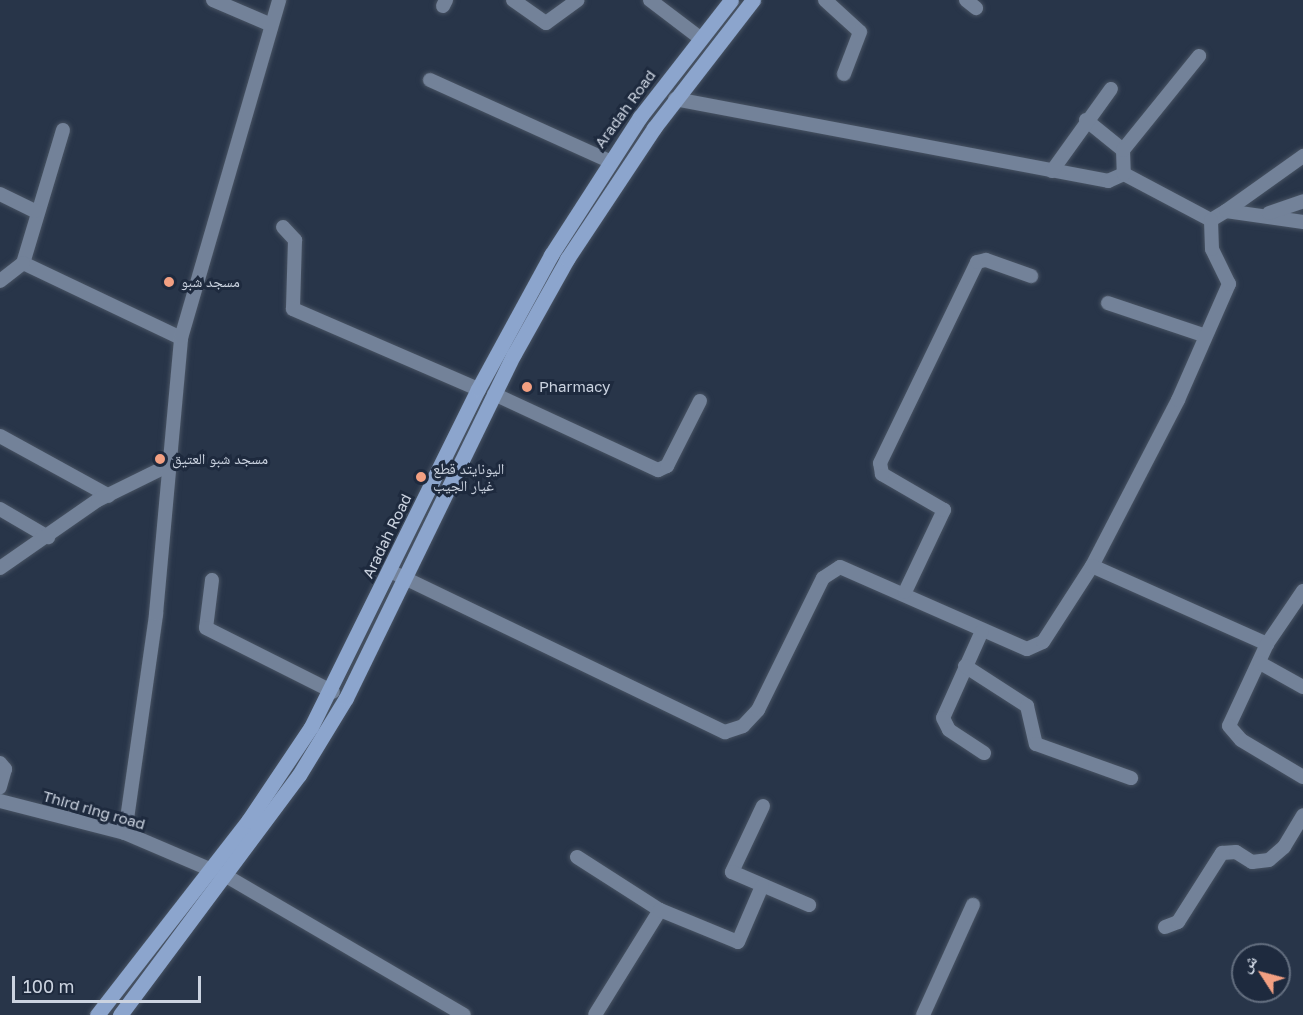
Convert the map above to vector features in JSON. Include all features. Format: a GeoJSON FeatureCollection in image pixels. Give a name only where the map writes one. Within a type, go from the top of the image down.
{"type":"FeatureCollection","features":[{"type":"Feature","properties":{"kind":"main road","name":"Aradah Road"},"geometry":{"type":"LineString","coordinates":[[97,1015],[211,870],[333,692],[478,389],[609,161],[731,0]]}},
{"type":"Feature","properties":{"kind":"main road"},"geometry":{"type":"LineString","coordinates":[[120,1015],[228,877],[329,726],[406,578],[494,394],[567,259],[675,99],[753,0]]}},
{"type":"Feature","properties":{"kind":"street"},"geometry":{"type":"LineString","coordinates":[[213,0],[269,24]]}},
{"type":"Feature","properties":{"kind":"street"},"geometry":{"type":"LineString","coordinates":[[125,833],[156,614],[167,466],[181,338],[269,24],[279,0]]}},
{"type":"Feature","properties":{"kind":"street"},"geometry":{"type":"LineString","coordinates":[[513,0],[546,23],[578,0]]}},
{"type":"Feature","properties":{"kind":"street"},"geometry":{"type":"LineString","coordinates":[[650,0],[700,38]]}},
{"type":"Feature","properties":{"kind":"street"},"geometry":{"type":"LineString","coordinates":[[825,0],[860,32],[844,74]]}},
{"type":"Feature","properties":{"kind":"street"},"geometry":{"type":"LineString","coordinates":[[1124,174],[1124,150],[1199,56]]}},
{"type":"Feature","properties":{"kind":"street"},"geometry":{"type":"LineString","coordinates":[[430,80],[609,161]]}},
{"type":"Feature","properties":{"kind":"street"},"geometry":{"type":"LineString","coordinates":[[1052,171],[1086,120],[1111,89]]}},
{"type":"Feature","properties":{"kind":"street"},"geometry":{"type":"LineString","coordinates":[[675,99],[1108,181],[1124,174]]}},
{"type":"Feature","properties":{"kind":"street"},"geometry":{"type":"LineString","coordinates":[[1086,120],[1124,150]]}},
{"type":"Feature","properties":{"kind":"street"},"geometry":{"type":"LineString","coordinates":[[0,281],[23,263],[34,211],[63,130]]}},
{"type":"Feature","properties":{"kind":"street"},"geometry":{"type":"LineString","coordinates":[[1211,220],[1303,156]]}},
{"type":"Feature","properties":{"kind":"street"},"geometry":{"type":"LineString","coordinates":[[1124,174],[1211,220]]}},
{"type":"Feature","properties":{"kind":"street"},"geometry":{"type":"LineString","coordinates":[[0,195],[34,211]]}},
{"type":"Feature","properties":{"kind":"street"},"geometry":{"type":"LineString","coordinates":[[1269,213],[1303,201]]}},
{"type":"Feature","properties":{"kind":"street"},"geometry":{"type":"LineString","coordinates":[[1227,211],[1269,213],[1303,222]]}},
{"type":"Feature","properties":{"kind":"street"},"geometry":{"type":"LineString","coordinates":[[390,571],[725,732],[743,726],[758,710],[831,570],[840,567],[904,592],[982,631],[1035,647],[1092,567],[1178,400],[1203,335],[1230,284],[1212,249],[1211,220]]}},
{"type":"Feature","properties":{"kind":"street"},"geometry":{"type":"LineString","coordinates":[[283,227],[295,240],[293,309],[478,389]]}},
{"type":"Feature","properties":{"kind":"street"},"geometry":{"type":"LineString","coordinates":[[904,592],[944,510],[882,474],[880,463],[976,262],[986,260],[1030,276]]}},
{"type":"Feature","properties":{"kind":"street"},"geometry":{"type":"LineString","coordinates":[[23,263],[181,338]]}},
{"type":"Feature","properties":{"kind":"street"},"geometry":{"type":"LineString","coordinates":[[1108,303],[1203,335]]}},
{"type":"Feature","properties":{"kind":"street"},"geometry":{"type":"LineString","coordinates":[[494,394],[658,470],[667,466],[700,401]]}},
{"type":"Feature","properties":{"kind":"street"},"geometry":{"type":"LineString","coordinates":[[0,436],[109,496]]}},
{"type":"Feature","properties":{"kind":"street"},"geometry":{"type":"LineString","coordinates":[[0,568],[109,496],[167,466]]}},
{"type":"Feature","properties":{"kind":"street"},"geometry":{"type":"LineString","coordinates":[[0,509],[48,537]]}},
{"type":"Feature","properties":{"kind":"street"},"geometry":{"type":"LineString","coordinates":[[1092,567],[1267,644]]}},
{"type":"Feature","properties":{"kind":"street"},"geometry":{"type":"LineString","coordinates":[[212,580],[206,628],[333,692]]}},
{"type":"Feature","properties":{"kind":"street"},"geometry":{"type":"LineString","coordinates":[[1303,591],[1267,644],[1260,663],[1230,721],[1231,730],[1303,777]]}},
{"type":"Feature","properties":{"kind":"street"},"geometry":{"type":"LineString","coordinates":[[982,631],[944,711],[945,725],[984,753]]}},
{"type":"Feature","properties":{"kind":"street"},"geometry":{"type":"LineString","coordinates":[[1260,663],[1303,687]]}},
{"type":"Feature","properties":{"kind":"street"},"geometry":{"type":"LineString","coordinates":[[965,666],[1027,706],[1036,744],[1131,778]]}},
{"type":"Feature","properties":{"kind":"street"},"geometry":{"type":"LineString","coordinates":[[0,763],[5,769],[0,787]]}},
{"type":"Feature","properties":{"kind":"street","name":"Third ring road"},"geometry":{"type":"LineString","coordinates":[[0,801],[125,833],[228,877],[464,1015]]}},
{"type":"Feature","properties":{"kind":"street"},"geometry":{"type":"LineString","coordinates":[[762,806],[732,872],[809,905]]}},
{"type":"Feature","properties":{"kind":"street"},"geometry":{"type":"LineString","coordinates":[[1166,927],[1178,922],[1222,853],[1236,852],[1252,862],[1269,860],[1284,847],[1303,815]]}},
{"type":"Feature","properties":{"kind":"street"},"geometry":{"type":"LineString","coordinates":[[577,857],[660,910],[738,942],[762,886]]}},
{"type":"Feature","properties":{"kind":"street"},"geometry":{"type":"LineString","coordinates":[[923,1015],[973,905]]}},
{"type":"Feature","properties":{"kind":"street"},"geometry":{"type":"LineString","coordinates":[[595,1015],[660,910]]}},
{"type":"Feature","properties":{"kind":"place","name":"مسجد شبو"},"geometry":{"type":"Point","coordinates":[169,282]}},
{"type":"Feature","properties":{"kind":"place","name":"Pharmacy"},"geometry":{"type":"Point","coordinates":[527,387]}},
{"type":"Feature","properties":{"kind":"place","name":"مسجد شبو العتيق"},"geometry":{"type":"Point","coordinates":[160,459]}},
{"type":"Feature","properties":{"kind":"place","name":"اليونايتد قطع غيار الجيب"},"geometry":{"type":"Point","coordinates":[421,477]}}]}
